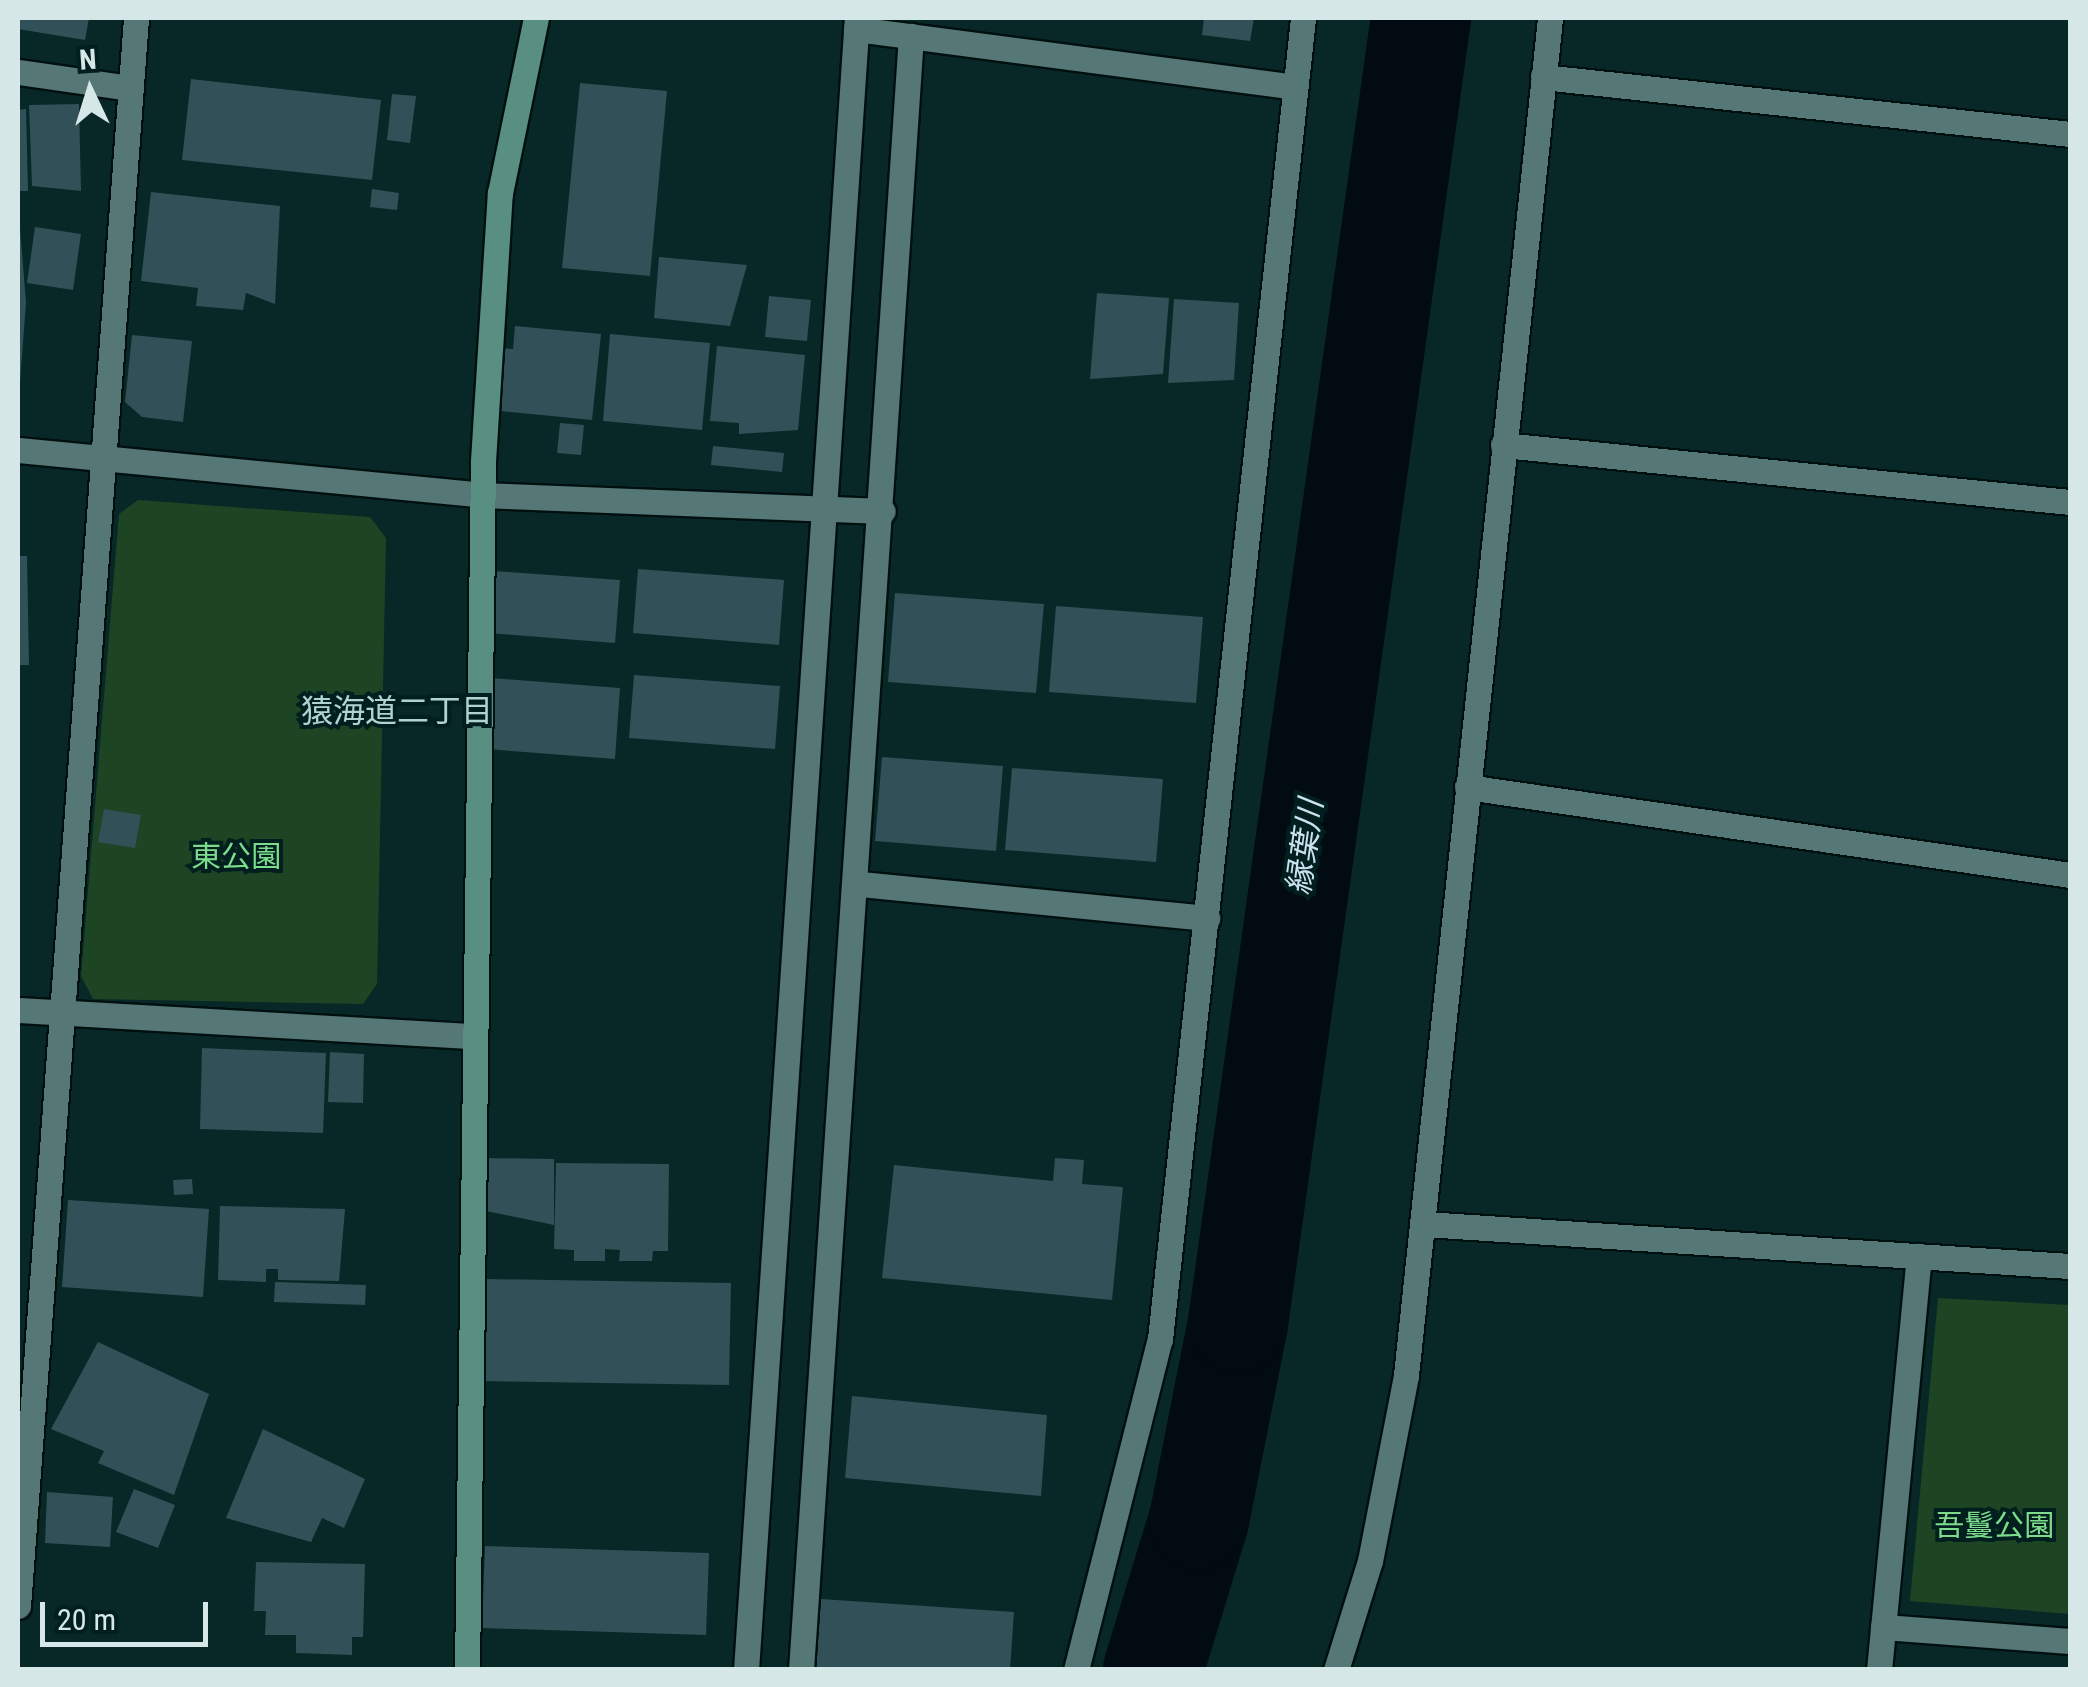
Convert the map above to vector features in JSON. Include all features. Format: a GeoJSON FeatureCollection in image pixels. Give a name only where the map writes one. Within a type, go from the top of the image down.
{"type":"FeatureCollection","features":[{"type":"Feature","properties":{"kind":"street"},"geometry":{"type":"LineString","coordinates":[[18,1606],[108,460],[136,18]]}},
{"type":"Feature","properties":{"kind":"street"},"geometry":{"type":"LineString","coordinates":[[467,1670],[482,495],[500,193],[536,18]]}},
{"type":"Feature","properties":{"kind":"street"},"geometry":{"type":"LineString","coordinates":[[1076,1670],[1160,1339],[1303,18]]}},
{"type":"Feature","properties":{"kind":"street"},"geometry":{"type":"LineString","coordinates":[[1336,1670],[1392,1461],[1424,1224],[1550,18]]}},
{"type":"Feature","properties":{"kind":"street"},"geometry":{"type":"LineString","coordinates":[[746,1670],[856,23],[911,36],[1294,86]]}},
{"type":"Feature","properties":{"kind":"street"},"geometry":{"type":"LineString","coordinates":[[801,1670],[860,884],[911,36]]}},
{"type":"Feature","properties":{"kind":"street"},"geometry":{"type":"LineString","coordinates":[[18,72],[131,88]]}},
{"type":"Feature","properties":{"kind":"street"},"geometry":{"type":"LineString","coordinates":[[1543,76],[2070,134]]}},
{"type":"Feature","properties":{"kind":"street"},"geometry":{"type":"LineString","coordinates":[[1504,445],[2070,502]]}},
{"type":"Feature","properties":{"kind":"street"},"geometry":{"type":"LineString","coordinates":[[18,450],[482,495],[883,511]]}},
{"type":"Feature","properties":{"kind":"street"},"geometry":{"type":"LineString","coordinates":[[1467,787],[2070,875]]}},
{"type":"Feature","properties":{"kind":"street"},"geometry":{"type":"LineString","coordinates":[[860,884],[1206,918]]}},
{"type":"Feature","properties":{"kind":"street"},"geometry":{"type":"LineString","coordinates":[[18,1010],[64,1007],[474,1036]]}},
{"type":"Feature","properties":{"kind":"street"},"geometry":{"type":"LineString","coordinates":[[1424,1224],[2070,1266]]}},
{"type":"Feature","properties":{"kind":"street"},"geometry":{"type":"LineString","coordinates":[[1879,1670],[1919,1256]]}},
{"type":"Feature","properties":{"kind":"street"},"geometry":{"type":"LineString","coordinates":[[1883,1627],[2070,1641]]}},
{"type":"Feature","properties":{"kind":"green space","name":"東公園"},"geometry":{"type":"Polygon","coordinates":[[[138,500],[370,517],[386,538],[377,984],[363,1004],[93,999],[81,976],[119,514],[138,500]]]}},
{"type":"Feature","properties":{"kind":"green space","name":"吾鬘公園"},"geometry":{"type":"Polygon","coordinates":[[[1938,1298],[2070,1305],[2070,1614],[1910,1601],[1938,1298]]]}},
{"type":"Feature","properties":{"kind":"building"},"geometry":{"type":"Polygon","coordinates":[[[18,18],[89,18],[85,40],[18,29],[18,18]]]}},
{"type":"Feature","properties":{"kind":"building"},"geometry":{"type":"Polygon","coordinates":[[[1204,18],[1254,18],[1250,41],[1202,35],[1204,18]]]}},
{"type":"Feature","properties":{"kind":"building"},"geometry":{"type":"Polygon","coordinates":[[[191,79],[381,100],[372,180],[182,160],[191,79]]]}},
{"type":"Feature","properties":{"kind":"building"},"geometry":{"type":"Polygon","coordinates":[[[580,83],[667,91],[650,276],[562,268],[580,83]]]}},
{"type":"Feature","properties":{"kind":"building"},"geometry":{"type":"Polygon","coordinates":[[[392,94],[416,96],[410,143],[387,140],[392,94]]]}},
{"type":"Feature","properties":{"kind":"building"},"geometry":{"type":"Polygon","coordinates":[[[79,104],[81,191],[32,186],[29,105],[79,104]]]}},
{"type":"Feature","properties":{"kind":"building"},"geometry":{"type":"Polygon","coordinates":[[[26,109],[28,191],[18,191],[18,110],[26,109]]]}},
{"type":"Feature","properties":{"kind":"building"},"geometry":{"type":"Polygon","coordinates":[[[372,189],[399,193],[397,210],[370,207],[372,189]]]}},
{"type":"Feature","properties":{"kind":"building"},"geometry":{"type":"Polygon","coordinates":[[[151,192],[280,206],[275,304],[246,293],[243,310],[196,306],[198,288],[141,281],[151,192]]]}},
{"type":"Feature","properties":{"kind":"building"},"geometry":{"type":"Polygon","coordinates":[[[35,227],[81,234],[73,290],[27,283],[35,227]]]}},
{"type":"Feature","properties":{"kind":"building"},"geometry":{"type":"Polygon","coordinates":[[[20,228],[26,302],[18,383],[20,228]]]}},
{"type":"Feature","properties":{"kind":"building"},"geometry":{"type":"Polygon","coordinates":[[[659,257],[747,265],[730,326],[654,318],[659,257]]]}},
{"type":"Feature","properties":{"kind":"building"},"geometry":{"type":"Polygon","coordinates":[[[1097,293],[1169,298],[1163,374],[1090,379],[1097,293]]]}},
{"type":"Feature","properties":{"kind":"building"},"geometry":{"type":"Polygon","coordinates":[[[769,296],[811,300],[807,341],[765,337],[769,296]]]}},
{"type":"Feature","properties":{"kind":"building"},"geometry":{"type":"Polygon","coordinates":[[[1174,299],[1239,303],[1234,380],[1168,383],[1174,299]]]}},
{"type":"Feature","properties":{"kind":"building"},"geometry":{"type":"Polygon","coordinates":[[[515,326],[601,334],[592,420],[491,410],[496,348],[513,349],[515,326]]]}},
{"type":"Feature","properties":{"kind":"building"},"geometry":{"type":"Polygon","coordinates":[[[610,334],[710,343],[702,430],[603,421],[610,334]]]}},
{"type":"Feature","properties":{"kind":"building"},"geometry":{"type":"Polygon","coordinates":[[[132,335],[192,341],[183,422],[142,417],[125,402],[132,335]]]}},
{"type":"Feature","properties":{"kind":"building"},"geometry":{"type":"Polygon","coordinates":[[[717,346],[805,355],[798,430],[739,434],[739,423],[710,421],[717,346]]]}},
{"type":"Feature","properties":{"kind":"building"},"geometry":{"type":"Polygon","coordinates":[[[560,423],[584,425],[581,455],[557,453],[560,423]]]}},
{"type":"Feature","properties":{"kind":"building"},"geometry":{"type":"Polygon","coordinates":[[[713,446],[784,453],[782,472],[711,465],[713,446]]]}},
{"type":"Feature","properties":{"kind":"building"},"geometry":{"type":"Polygon","coordinates":[[[18,556],[27,556],[29,665],[18,665],[18,556]]]}},
{"type":"Feature","properties":{"kind":"building"},"geometry":{"type":"Polygon","coordinates":[[[638,569],[784,580],[779,645],[633,633],[638,569]]]}},
{"type":"Feature","properties":{"kind":"building"},"geometry":{"type":"Polygon","coordinates":[[[494,571],[620,580],[615,643],[488,633],[494,571]]]}},
{"type":"Feature","properties":{"kind":"building"},"geometry":{"type":"Polygon","coordinates":[[[895,593],[1044,604],[1036,693],[888,682],[895,593]]]}},
{"type":"Feature","properties":{"kind":"building"},"geometry":{"type":"Polygon","coordinates":[[[1056,606],[1203,617],[1196,703],[1049,692],[1056,606]]]}},
{"type":"Feature","properties":{"kind":"building"},"geometry":{"type":"Polygon","coordinates":[[[634,675],[780,686],[775,749],[629,738],[634,675]]]}},
{"type":"Feature","properties":{"kind":"building"},"geometry":{"type":"Polygon","coordinates":[[[491,678],[620,688],[615,759],[486,749],[491,678]]]}},
{"type":"Feature","properties":{"kind":"building"},"geometry":{"type":"Polygon","coordinates":[[[882,757],[1003,766],[996,851],[875,841],[882,757]]]}},
{"type":"Feature","properties":{"kind":"building"},"geometry":{"type":"Polygon","coordinates":[[[1012,768],[1163,779],[1156,862],[1005,850],[1012,768]]]}},
{"type":"Feature","properties":{"kind":"building"},"geometry":{"type":"Polygon","coordinates":[[[104,809],[141,815],[135,848],[98,842],[104,809]]]}},
{"type":"Feature","properties":{"kind":"building"},"geometry":{"type":"Polygon","coordinates":[[[202,1048],[326,1053],[323,1133],[200,1129],[202,1048]]]}},
{"type":"Feature","properties":{"kind":"building"},"geometry":{"type":"Polygon","coordinates":[[[330,1052],[364,1054],[363,1103],[328,1102],[330,1052]]]}},
{"type":"Feature","properties":{"kind":"building"},"geometry":{"type":"Polygon","coordinates":[[[481,1158],[554,1159],[554,1225],[481,1210],[481,1158]]]}},
{"type":"Feature","properties":{"kind":"building"},"geometry":{"type":"Polygon","coordinates":[[[1055,1158],[1084,1160],[1082,1184],[1123,1187],[1112,1300],[882,1278],[894,1165],[1053,1181],[1055,1158]]]}},
{"type":"Feature","properties":{"kind":"building"},"geometry":{"type":"Polygon","coordinates":[[[556,1163],[669,1164],[668,1251],[653,1251],[652,1261],[619,1261],[620,1250],[605,1249],[605,1261],[574,1261],[574,1250],[554,1249],[556,1163]]]}},
{"type":"Feature","properties":{"kind":"building"},"geometry":{"type":"Polygon","coordinates":[[[192,1179],[193,1194],[174,1195],[173,1180],[192,1179]]]}},
{"type":"Feature","properties":{"kind":"building"},"geometry":{"type":"Polygon","coordinates":[[[68,1200],[209,1209],[203,1297],[62,1287],[68,1200]]]}},
{"type":"Feature","properties":{"kind":"building"},"geometry":{"type":"Polygon","coordinates":[[[220,1206],[345,1209],[339,1281],[278,1280],[278,1269],[266,1269],[266,1282],[218,1280],[220,1206]]]}},
{"type":"Feature","properties":{"kind":"building"},"geometry":{"type":"Polygon","coordinates":[[[485,1279],[731,1283],[729,1385],[484,1381],[485,1279]]]}},
{"type":"Feature","properties":{"kind":"building"},"geometry":{"type":"Polygon","coordinates":[[[275,1282],[366,1285],[365,1305],[274,1302],[275,1282]]]}},
{"type":"Feature","properties":{"kind":"building"},"geometry":{"type":"Polygon","coordinates":[[[98,1342],[209,1394],[174,1495],[98,1463],[104,1451],[51,1429],[98,1342]]]}},
{"type":"Feature","properties":{"kind":"building"},"geometry":{"type":"Polygon","coordinates":[[[852,1396],[1047,1415],[1041,1496],[845,1478],[852,1396]]]}},
{"type":"Feature","properties":{"kind":"building"},"geometry":{"type":"Polygon","coordinates":[[[263,1429],[365,1479],[344,1528],[322,1518],[311,1542],[226,1518],[263,1429]]]}},
{"type":"Feature","properties":{"kind":"building"},"geometry":{"type":"Polygon","coordinates":[[[134,1489],[175,1505],[158,1548],[116,1532],[134,1489]]]}},
{"type":"Feature","properties":{"kind":"building"},"geometry":{"type":"Polygon","coordinates":[[[47,1492],[113,1497],[110,1547],[45,1543],[47,1492]]]}},
{"type":"Feature","properties":{"kind":"building"},"geometry":{"type":"Polygon","coordinates":[[[485,1546],[709,1553],[706,1635],[482,1628],[485,1546]]]}},
{"type":"Feature","properties":{"kind":"building"},"geometry":{"type":"Polygon","coordinates":[[[256,1562],[365,1564],[363,1637],[352,1637],[352,1655],[296,1653],[296,1635],[265,1635],[266,1611],[254,1611],[256,1562]]]}},
{"type":"Feature","properties":{"kind":"building"},"geometry":{"type":"Polygon","coordinates":[[[821,1599],[1014,1612],[1010,1670],[815,1670],[821,1599]]]}},
{"type":"Feature","properties":{"kind":"waterway","name":"縁葉川"},"geometry":{"type":"LineString","coordinates":[[1153,1670],[1199,1520],[1238,1323],[1421,18]]}},
{"type":"Feature","properties":{"kind":"district","name":"猿海道二丁目"},"geometry":{"type":"Point","coordinates":[397,711]}}]}
